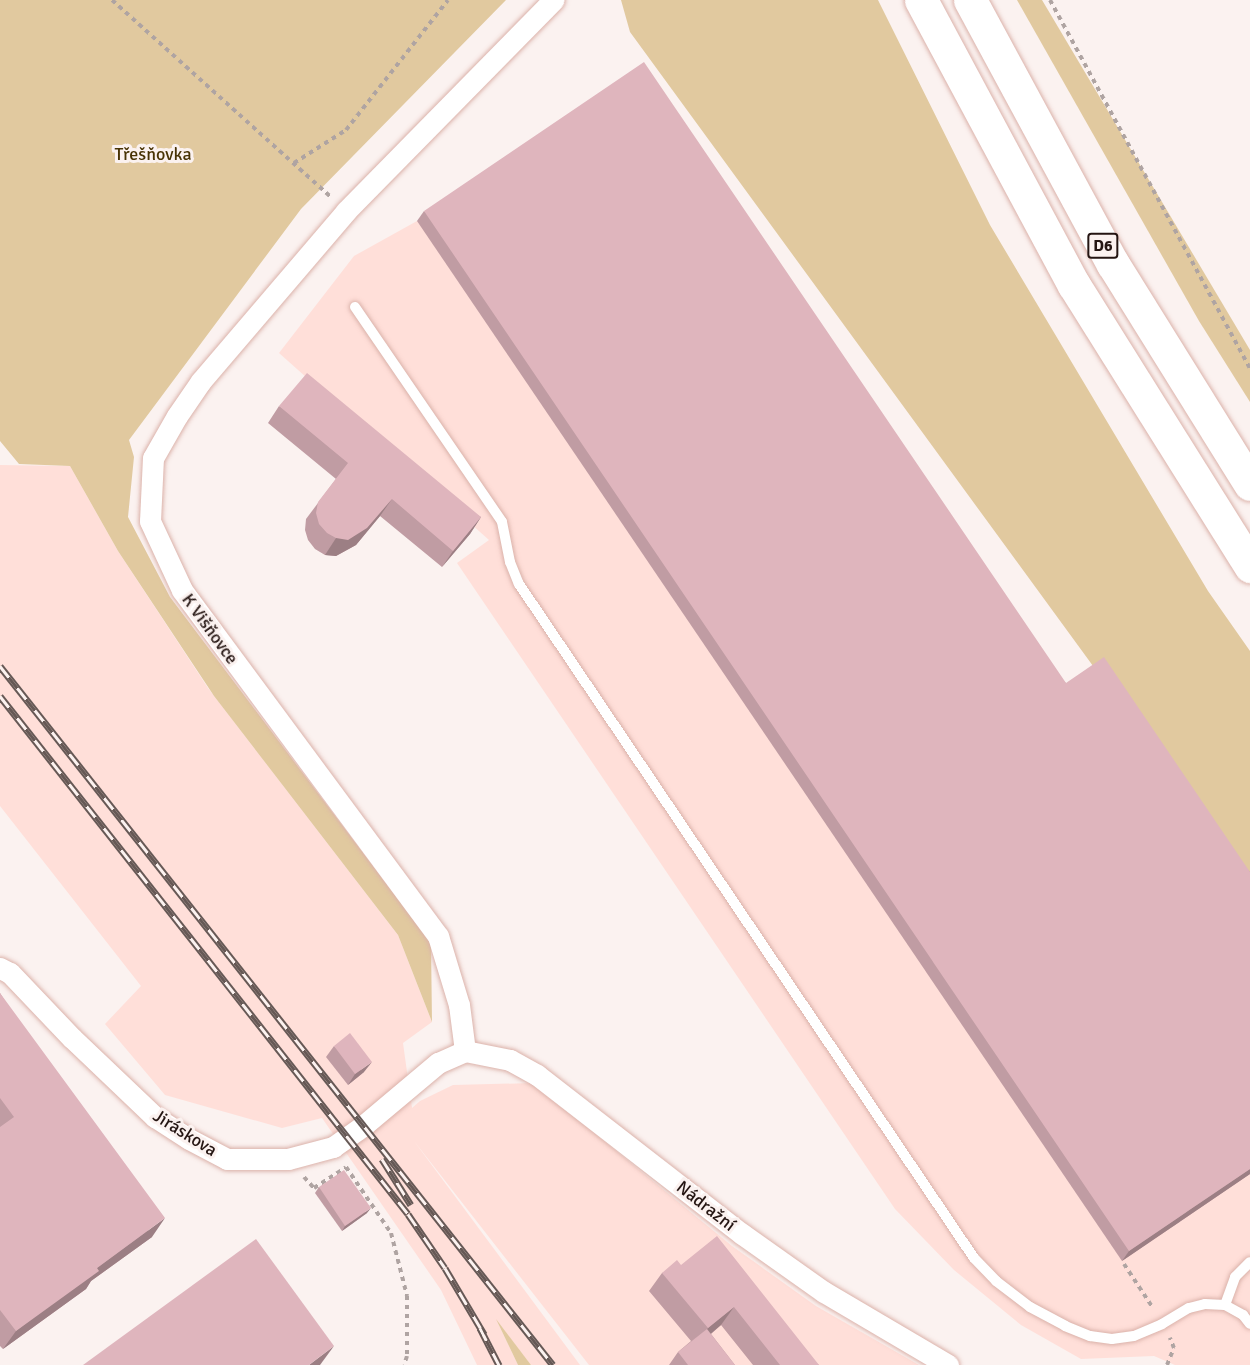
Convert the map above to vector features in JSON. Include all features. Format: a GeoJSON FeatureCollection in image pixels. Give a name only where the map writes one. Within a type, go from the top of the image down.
{"type":"FeatureCollection","features":[{"type":"Feature","properties":{"kind":"highway","name":"D6"},"geometry":{"type":"LineString","coordinates":[[921,0],[1074,285],[1250,566]]}},
{"type":"Feature","properties":{"kind":"highway","name":"D6"},"geometry":{"type":"LineString","coordinates":[[970,0],[1113,264],[1250,484]]}},
{"type":"Feature","properties":{"kind":"street","name":"K Višňovce"},"geometry":{"type":"LineString","coordinates":[[465,1052],[459,1005],[438,936],[182,590],[150,521],[153,458],[177,416],[201,381],[346,211],[553,0]]}},
{"type":"Feature","properties":{"kind":"street","name":"Jiráskova"},"geometry":{"type":"LineString","coordinates":[[3,966],[72,1038],[142,1105],[189,1140],[227,1159],[288,1159],[323,1150],[342,1142],[438,1063],[465,1052]]}},
{"type":"Feature","properties":{"kind":"street","name":"Nádražní"},"geometry":{"type":"LineString","coordinates":[[465,1052],[510,1060],[537,1075],[741,1234],[824,1292],[948,1365]]}},
{"type":"Feature","properties":{"kind":"lane"},"geometry":{"type":"LineString","coordinates":[[355,307],[502,522],[510,562],[519,584],[974,1258],[996,1281],[1030,1307],[1065,1326],[1090,1336],[1112,1339],[1134,1336],[1162,1324],[1189,1308],[1205,1304],[1225,1305],[1243,1315],[1250,1324]]}},
{"type":"Feature","properties":{"kind":"lane"},"geometry":{"type":"LineString","coordinates":[[1225,1305],[1235,1277],[1250,1262]]}},
{"type":"Feature","properties":{"kind":"path"},"geometry":{"type":"LineString","coordinates":[[112,0],[346,211]]}},
{"type":"Feature","properties":{"kind":"path"},"geometry":{"type":"LineString","coordinates":[[294,163],[346,130],[448,0]]}},
{"type":"Feature","properties":{"kind":"path"},"geometry":{"type":"LineString","coordinates":[[1050,0],[1250,368]]}},
{"type":"Feature","properties":{"kind":"path"},"geometry":{"type":"LineString","coordinates":[[288,1159],[314,1188],[346,1167],[392,1233],[406,1296],[407,1356],[404,1365]]}},
{"type":"Feature","properties":{"kind":"path"},"geometry":{"type":"LineString","coordinates":[[1124,1264],[1155,1311]]}},
{"type":"Feature","properties":{"kind":"path"},"geometry":{"type":"LineString","coordinates":[[1167,1334],[1174,1348],[1167,1365]]}},
{"type":"Feature","properties":{"kind":"shaded area"},"geometry":{"type":"Polygon","coordinates":[[[417,221],[1059,693],[1250,893],[1250,1365],[1175,1365],[1154,1356],[1081,1359],[1021,1325],[954,1270],[895,1209],[457,563],[489,540],[279,353],[354,256],[417,221]]]}},
{"type":"Feature","properties":{"kind":"shaded area"},"geometry":{"type":"Polygon","coordinates":[[[0,465],[70,466],[118,551],[208,688],[398,935],[432,1022],[403,1043],[412,1108],[420,1101],[453,1085],[533,1083],[732,1246],[816,1306],[919,1365],[589,1365],[414,1141],[580,1365],[531,1365],[498,1323],[518,1365],[477,1365],[441,1290],[322,1118],[282,1128],[165,1095],[105,1024],[141,986],[0,806],[0,465]]]}},
{"type":"Feature","properties":{"kind":"green space","name":"Třešňovka"},"geometry":{"type":"Polygon","coordinates":[[[0,0],[506,0],[301,209],[129,440],[134,457],[128,517],[170,597],[431,943],[432,1022],[398,935],[214,696],[118,551],[70,466],[19,464],[0,441],[0,0]]]}},
{"type":"Feature","properties":{"kind":"green space"},"geometry":{"type":"Polygon","coordinates":[[[621,0],[878,0],[990,225],[1208,591],[1250,651],[1250,881],[630,32],[621,0]]]}},
{"type":"Feature","properties":{"kind":"green space"},"geometry":{"type":"Polygon","coordinates":[[[1017,0],[1042,0],[1250,350],[1250,402],[1199,321],[1017,0]]]}},
{"type":"Feature","properties":{"kind":"green space"},"geometry":{"type":"Polygon","coordinates":[[[496,1319],[531,1365],[518,1365],[496,1319]]]}},
{"type":"Feature","properties":{"kind":"building"},"geometry":{"type":"Polygon","coordinates":[[[644,62],[1066,683],[1104,657],[1250,872],[1250,1169],[1129,1251],[424,211],[644,62]]]}},
{"type":"Feature","properties":{"kind":"building"},"geometry":{"type":"Polygon","coordinates":[[[307,373],[481,517],[453,551],[392,499],[367,528],[348,540],[336,538],[327,533],[319,524],[316,513],[318,502],[348,463],[279,406],[307,373]]]}},
{"type":"Feature","properties":{"kind":"building"},"geometry":{"type":"Polygon","coordinates":[[[0,993],[165,1218],[97,1268],[99,1271],[16,1331],[0,1310],[0,1127],[14,1117],[0,1098],[0,993]]]}},
{"type":"Feature","properties":{"kind":"building"},"geometry":{"type":"Polygon","coordinates":[[[350,1033],[372,1062],[355,1074],[334,1046],[350,1033]]]}},
{"type":"Feature","properties":{"kind":"building"},"geometry":{"type":"Polygon","coordinates":[[[344,1170],[371,1208],[345,1226],[319,1187],[344,1170]]]}},
{"type":"Feature","properties":{"kind":"building"},"geometry":{"type":"Polygon","coordinates":[[[717,1236],[819,1365],[780,1365],[734,1307],[708,1328],[662,1273],[677,1260],[681,1265],[717,1236]]]}},
{"type":"Feature","properties":{"kind":"building"},"geometry":{"type":"Polygon","coordinates":[[[256,1239],[334,1346],[309,1365],[83,1365],[256,1239]]]}},
{"type":"Feature","properties":{"kind":"building"},"geometry":{"type":"Polygon","coordinates":[[[707,1329],[735,1365],[688,1365],[678,1352],[707,1329]]]}},
{"type":"Feature","properties":{"kind":"railway"},"geometry":{"type":"LineString","coordinates":[[0,666],[553,1365]]}},
{"type":"Feature","properties":{"kind":"railway"},"geometry":{"type":"LineString","coordinates":[[0,696],[408,1214],[445,1268],[484,1334]]}},
{"type":"Feature","properties":{"kind":"railway"},"geometry":{"type":"LineString","coordinates":[[382,1159],[411,1205]]}},
{"type":"Feature","properties":{"kind":"railway"},"geometry":{"type":"LineString","coordinates":[[480,1328],[499,1365]]}}]}
